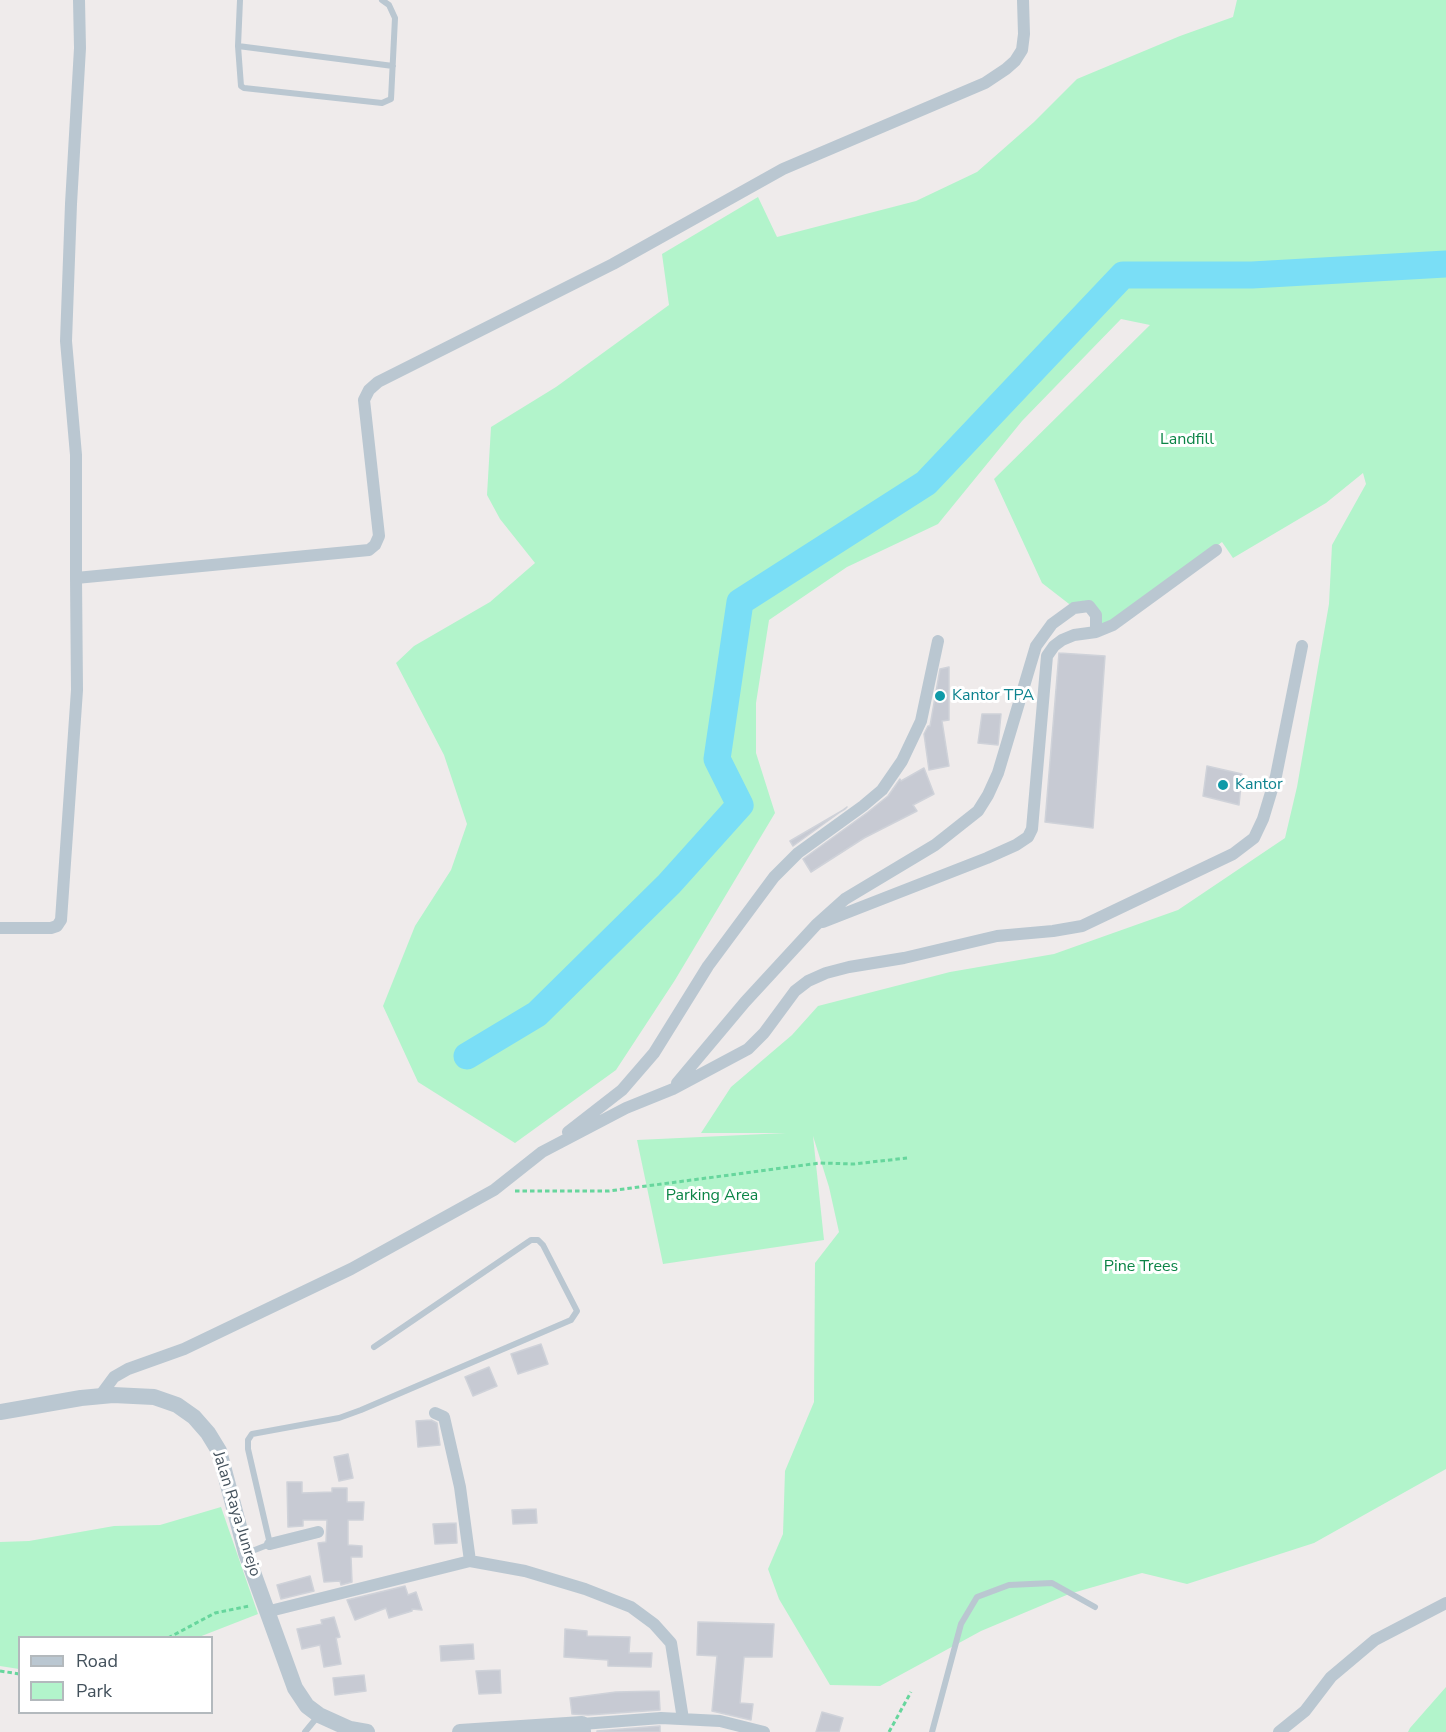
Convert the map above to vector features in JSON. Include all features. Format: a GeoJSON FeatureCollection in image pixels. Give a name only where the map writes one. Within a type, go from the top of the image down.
{"type":"FeatureCollection","features":[{"type":"Feature","properties":{"kind":"street"},"geometry":{"type":"LineString","coordinates":[[0,928],[51,928],[57,926],[61,920],[77,690],[76,456],[66,341],[80,48],[79,0]]}},
{"type":"Feature","properties":{"kind":"street"},"geometry":{"type":"LineString","coordinates":[[76,578],[369,550],[375,545],[379,536],[364,400],[369,390],[378,382],[613,264],[783,169],[985,83],[1015,62],[1022,50],[1023,0]]}},
{"type":"Feature","properties":{"kind":"street"},"geometry":{"type":"LineString","coordinates":[[816,925],[987,858],[1028,837],[1032,829],[1047,656],[1062,640],[1113,626],[1216,550]]}},
{"type":"Feature","properties":{"kind":"street"},"geometry":{"type":"LineString","coordinates":[[672,1089],[745,1002],[816,925],[845,898],[935,844],[978,811],[998,773],[1036,646],[1052,624],[1074,608],[1089,606],[1096,615],[1096,632]]}},
{"type":"Feature","properties":{"kind":"street"},"geometry":{"type":"LineString","coordinates":[[100,1396],[114,1377],[128,1369],[184,1349],[351,1269],[494,1190],[622,1090],[654,1053],[708,966],[774,877],[798,853],[882,790],[902,761],[921,721],[938,641]]}},
{"type":"Feature","properties":{"kind":"street"},"geometry":{"type":"LineString","coordinates":[[542,1152],[626,1108],[672,1089],[748,1050],[795,992],[808,981],[826,973],[914,956],[998,936],[1082,926],[1233,854],[1254,838],[1263,819],[1276,776],[1302,646]]}},
{"type":"Feature","properties":{"kind":"street","name":"Jalan Raya Junrejo"},"geometry":{"type":"LineString","coordinates":[[0,1412],[100,1396],[154,1397],[177,1406],[194,1417],[208,1433],[219,1451],[246,1553],[295,1688],[307,1706],[319,1715],[350,1729],[368,1732]]}},
{"type":"Feature","properties":{"kind":"street"},"geometry":{"type":"LineString","coordinates":[[435,1413],[444,1417],[460,1487],[470,1561]]}},
{"type":"Feature","properties":{"kind":"street"},"geometry":{"type":"LineString","coordinates":[[270,1544],[318,1532]]}},
{"type":"Feature","properties":{"kind":"street"},"geometry":{"type":"LineString","coordinates":[[264,1607],[470,1561],[525,1571],[585,1589],[631,1607],[654,1624],[671,1643],[683,1719]]}},
{"type":"Feature","properties":{"kind":"street"},"geometry":{"type":"LineString","coordinates":[[1279,1732],[1305,1711],[1331,1677],[1375,1640],[1446,1603]]}},
{"type":"Feature","properties":{"kind":"street"},"geometry":{"type":"LineString","coordinates":[[460,1732],[582,1728],[635,1718],[720,1721],[764,1732]]}},
{"type":"Feature","properties":{"kind":"lane"},"geometry":{"type":"LineString","coordinates":[[240,0],[238,46],[241,86],[248,90],[388,102],[391,99],[395,18],[389,5],[382,0]]}},
{"type":"Feature","properties":{"kind":"lane"},"geometry":{"type":"LineString","coordinates":[[238,46],[393,66]]}},
{"type":"Feature","properties":{"kind":"lane"},"geometry":{"type":"LineString","coordinates":[[246,1553],[270,1544],[248,1449],[252,1434],[339,1418],[361,1410],[571,1320],[577,1311],[543,1245],[538,1240],[531,1240],[374,1347]]}},
{"type":"Feature","properties":{"kind":"lane"},"geometry":{"type":"LineString","coordinates":[[932,1732],[961,1624],[977,1597],[1009,1585],[1052,1583],[1095,1607]]}},
{"type":"Feature","properties":{"kind":"lane"},"geometry":{"type":"LineString","coordinates":[[305,1732],[319,1715]]}},
{"type":"Feature","properties":{"kind":"path"},"geometry":{"type":"LineString","coordinates":[[494,1190],[609,1191],[820,1163],[854,1164],[907,1158]]}},
{"type":"Feature","properties":{"kind":"path"},"geometry":{"type":"LineString","coordinates":[[172,1636],[215,1613],[264,1607]]}},
{"type":"Feature","properties":{"kind":"path"},"geometry":{"type":"LineString","coordinates":[[0,1671],[18,1674]]}},
{"type":"Feature","properties":{"kind":"path"},"geometry":{"type":"LineString","coordinates":[[890,1732],[910,1692]]}},
{"type":"Feature","properties":{"kind":"green space","name":"Pine Trees"},"geometry":{"type":"Polygon","coordinates":[[[1237,0],[1446,0],[1446,1469],[1314,1543],[1187,1584],[1142,1573],[1069,1594],[981,1631],[880,1686],[830,1685],[779,1599],[768,1569],[783,1534],[785,1471],[814,1402],[815,1263],[839,1232],[829,1187],[813,1136],[824,1240],[663,1264],[637,1140],[786,1133],[701,1133],[731,1087],[792,1035],[818,1006],[950,972],[1054,954],[1178,910],[1285,838],[1297,787],[1329,604],[1332,545],[1366,484],[1363,473],[1326,503],[1233,558],[1222,542],[1112,624],[1097,631],[1098,615],[1073,607],[1042,583],[994,479],[1150,325],[1121,319],[1022,421],[938,524],[847,567],[769,620],[756,703],[756,753],[775,813],[675,980],[616,1070],[515,1143],[418,1082],[383,1006],[415,926],[451,870],[467,824],[444,755],[396,663],[414,646],[490,602],[535,563],[500,519],[487,495],[491,427],[556,387],[669,305],[662,254],[758,197],[777,237],[916,201],[977,172],[1034,122],[1077,79],[1180,36],[1233,17],[1237,0]]]}},
{"type":"Feature","properties":{"kind":"green space"},"geometry":{"type":"Polygon","coordinates":[[[221,1507],[258,1614],[202,1636],[18,1636],[18,1669],[0,1666],[0,1542],[29,1541],[114,1526],[160,1525],[221,1507]]]}},
{"type":"Feature","properties":{"kind":"green space"},"geometry":{"type":"Polygon","coordinates":[[[1446,1687],[1446,1732],[1408,1732],[1410,1728],[1446,1687]]]}},
{"type":"Feature","properties":{"kind":"building"},"geometry":{"type":"Polygon","coordinates":[[[1059,653],[1105,656],[1093,828],[1045,822],[1059,653]]]}},
{"type":"Feature","properties":{"kind":"building"},"geometry":{"type":"Polygon","coordinates":[[[949,667],[949,720],[942,721],[949,766],[929,770],[924,734],[930,726],[940,669],[949,667]]]}},
{"type":"Feature","properties":{"kind":"building"},"geometry":{"type":"Polygon","coordinates":[[[982,714],[1001,714],[998,745],[978,743],[982,714]]]}},
{"type":"Feature","properties":{"kind":"building","name":"Kantor"},"geometry":{"type":"Polygon","coordinates":[[[1207,766],[1242,774],[1239,805],[1203,796],[1207,766]]]}},
{"type":"Feature","properties":{"kind":"building"},"geometry":{"type":"Polygon","coordinates":[[[924,768],[934,794],[913,805],[917,811],[864,838],[811,872],[803,859],[888,796],[900,779],[901,781],[924,768]]]}},
{"type":"Feature","properties":{"kind":"building"},"geometry":{"type":"Polygon","coordinates":[[[841,811],[793,846],[790,841],[841,811]]]}},
{"type":"Feature","properties":{"kind":"building"},"geometry":{"type":"Polygon","coordinates":[[[541,1344],[548,1364],[518,1374],[511,1354],[541,1344]]]}},
{"type":"Feature","properties":{"kind":"building"},"geometry":{"type":"Polygon","coordinates":[[[489,1367],[497,1386],[473,1396],[465,1377],[489,1367]]]}},
{"type":"Feature","properties":{"kind":"building"},"geometry":{"type":"Polygon","coordinates":[[[431,1420],[437,1423],[440,1445],[418,1447],[416,1421],[431,1420]]]}},
{"type":"Feature","properties":{"kind":"building"},"geometry":{"type":"Polygon","coordinates":[[[348,1454],[353,1478],[339,1481],[334,1457],[348,1454]]]}},
{"type":"Feature","properties":{"kind":"building"},"geometry":{"type":"Polygon","coordinates":[[[287,1482],[302,1482],[302,1493],[332,1492],[332,1488],[347,1488],[347,1502],[364,1502],[363,1520],[348,1520],[348,1545],[362,1546],[362,1557],[351,1557],[352,1582],[341,1585],[340,1581],[324,1582],[318,1543],[326,1542],[327,1520],[303,1520],[303,1526],[288,1527],[287,1482]]]}},
{"type":"Feature","properties":{"kind":"building"},"geometry":{"type":"Polygon","coordinates":[[[536,1509],[537,1523],[513,1524],[512,1510],[536,1509]]]}},
{"type":"Feature","properties":{"kind":"building"},"geometry":{"type":"Polygon","coordinates":[[[456,1523],[457,1543],[435,1544],[433,1524],[456,1523]]]}},
{"type":"Feature","properties":{"kind":"building"},"geometry":{"type":"Polygon","coordinates":[[[310,1576],[314,1591],[281,1599],[277,1585],[310,1576]]]}},
{"type":"Feature","properties":{"kind":"building"},"geometry":{"type":"Polygon","coordinates":[[[405,1586],[408,1595],[416,1592],[422,1610],[412,1609],[412,1611],[389,1618],[386,1608],[355,1620],[347,1600],[405,1586]]]}},
{"type":"Feature","properties":{"kind":"building"},"geometry":{"type":"Polygon","coordinates":[[[334,1617],[340,1637],[336,1638],[341,1664],[324,1667],[320,1645],[302,1649],[297,1629],[322,1624],[321,1620],[334,1617]]]}},
{"type":"Feature","properties":{"kind":"building"},"geometry":{"type":"Polygon","coordinates":[[[698,1622],[774,1624],[772,1657],[744,1657],[740,1703],[753,1704],[751,1720],[712,1711],[717,1656],[697,1655],[698,1622]]]}},
{"type":"Feature","properties":{"kind":"building"},"geometry":{"type":"Polygon","coordinates":[[[565,1629],[587,1631],[587,1636],[630,1637],[629,1653],[652,1653],[651,1667],[608,1666],[608,1660],[564,1657],[565,1629]]]}},
{"type":"Feature","properties":{"kind":"building"},"geometry":{"type":"Polygon","coordinates":[[[473,1644],[474,1659],[441,1661],[440,1646],[473,1644]]]}},
{"type":"Feature","properties":{"kind":"building"},"geometry":{"type":"Polygon","coordinates":[[[500,1670],[501,1693],[479,1694],[476,1671],[500,1670]]]}},
{"type":"Feature","properties":{"kind":"building"},"geometry":{"type":"Polygon","coordinates":[[[364,1675],[366,1691],[335,1695],[333,1678],[364,1675]]]}},
{"type":"Feature","properties":{"kind":"building"},"geometry":{"type":"Polygon","coordinates":[[[659,1691],[660,1710],[572,1714],[570,1698],[616,1692],[659,1691]]]}},
{"type":"Feature","properties":{"kind":"building"},"geometry":{"type":"Polygon","coordinates":[[[822,1712],[843,1718],[839,1732],[816,1732],[822,1712]]]}},
{"type":"Feature","properties":{"kind":"building"},"geometry":{"type":"Polygon","coordinates":[[[660,1726],[660,1732],[597,1732],[597,1731],[660,1726]]]}},
{"type":"Feature","properties":{"kind":"waterway"},"geometry":{"type":"LineString","coordinates":[[467,1056],[537,1014],[669,884],[740,805],[717,759],[740,602],[926,483],[1123,275],[1252,275],[1446,264]]}},
{"type":"Feature","properties":{"kind":"place","name":"Kantor TPA"},"geometry":{"type":"Point","coordinates":[940,696]}},
{"type":"Feature","properties":{"kind":"place","name":"Kantor"},"geometry":{"type":"Point","coordinates":[1223,785]}},
{"type":"Feature","properties":{"kind":"park label","name":"Landfill"},"geometry":{"type":"Point","coordinates":[1187,440]}},
{"type":"Feature","properties":{"kind":"park label","name":"Parking Area"},"geometry":{"type":"Point","coordinates":[712,1196]}}]}
